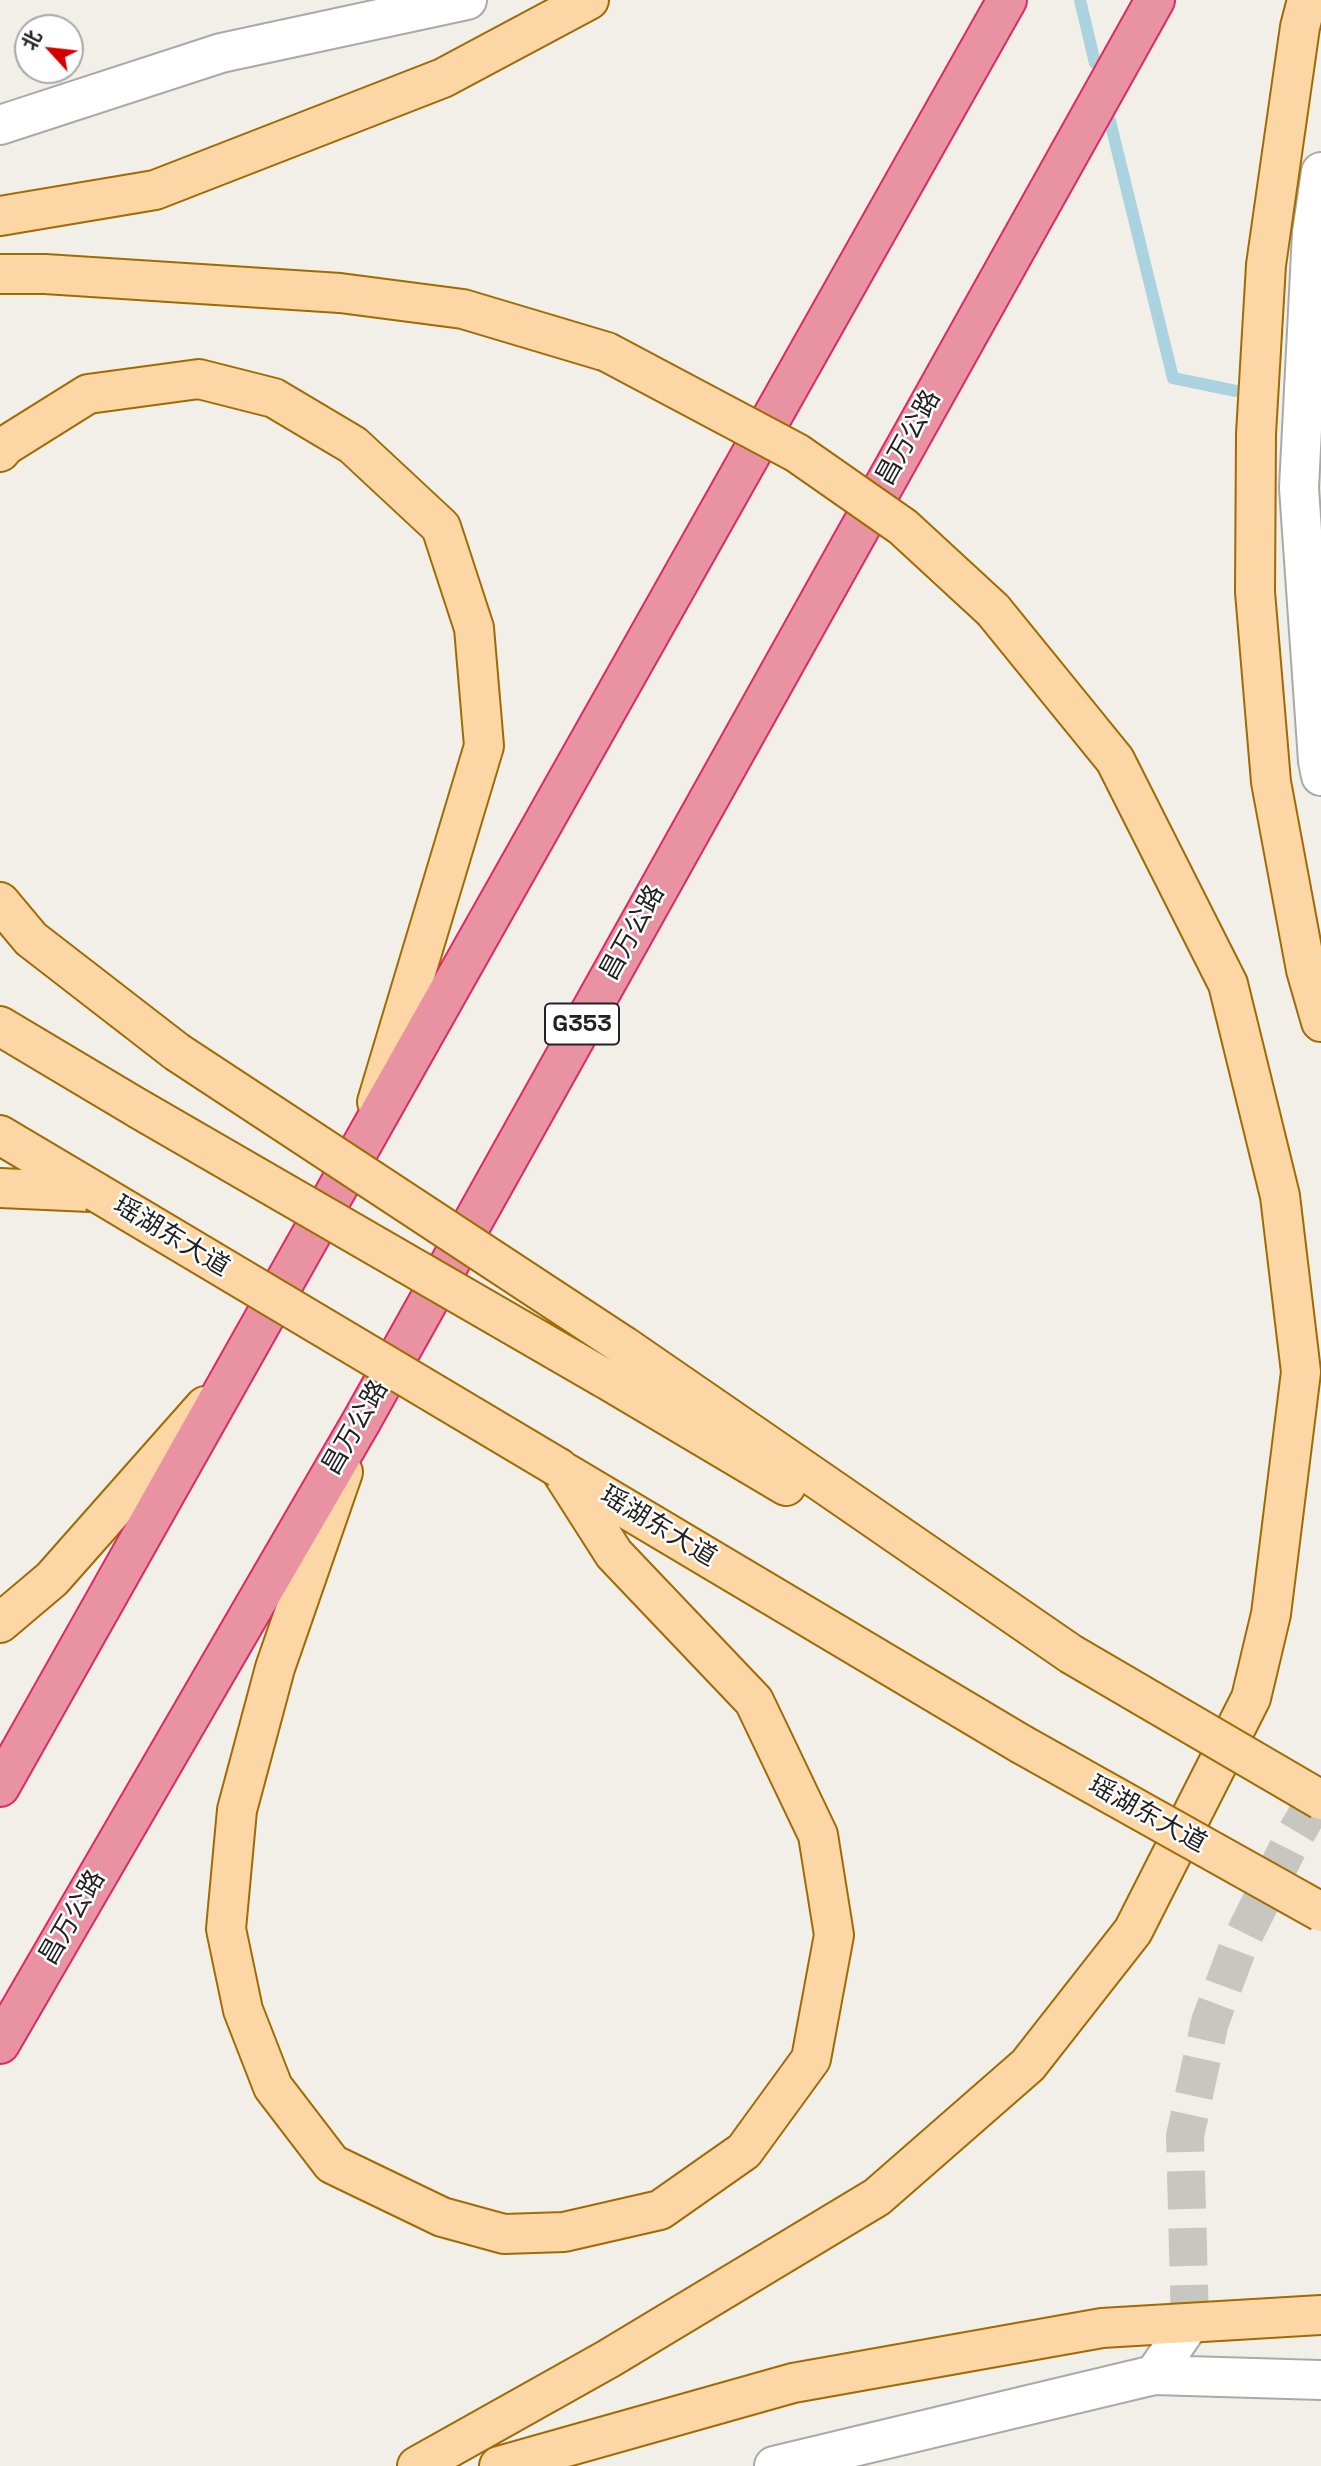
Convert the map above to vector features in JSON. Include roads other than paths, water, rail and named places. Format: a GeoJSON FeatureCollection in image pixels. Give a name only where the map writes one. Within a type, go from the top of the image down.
{"type":"FeatureCollection","features":[{"type":"Feature","properties":{"kind":"highway"},"geometry":{"type":"LineString","coordinates":[[0,1787],[1007,0]]}},
{"type":"Feature","properties":{"kind":"highway","name":"昌万公路"},"geometry":{"type":"LineString","coordinates":[[0,2043],[360,1422],[1155,0]]}},
{"type":"Feature","properties":{"kind":"main road"},"geometry":{"type":"LineString","coordinates":[[0,216],[155,190],[443,78],[589,0]]}},
{"type":"Feature","properties":{"kind":"main road"},"geometry":{"type":"LineString","coordinates":[[1307,0],[1300,27],[1266,265],[1255,435],[1255,592],[1271,782],[1306,970],[1321,1022]]}},
{"type":"Feature","properties":{"kind":"main road"},"geometry":{"type":"LineString","coordinates":[[0,274],[45,274],[340,293],[463,309],[607,352],[797,453],[903,527],[993,610],[1115,760],[1228,984],[1280,1196],[1301,1372],[1271,1614],[1251,1698],[1133,1931],[1028,2065],[877,2197],[608,2359],[417,2466]]}},
{"type":"Feature","properties":{"kind":"main road"},"geometry":{"type":"LineString","coordinates":[[0,452],[5,446],[88,394],[199,379],[274,398],[353,445],[441,527],[474,628],[484,746],[368,1134]]}},
{"type":"Feature","properties":{"kind":"main road"},"geometry":{"type":"LineString","coordinates":[[0,902],[31,939],[177,1052],[624,1346],[1071,1654]]}},
{"type":"Feature","properties":{"kind":"main road"},"geometry":{"type":"LineString","coordinates":[[0,1026],[1321,1800]]}},
{"type":"Feature","properties":{"kind":"main road","name":"瑶湖东大道"},"geometry":{"type":"LineString","coordinates":[[0,1135],[1021,1744],[1321,1912]]}},
{"type":"Feature","properties":{"kind":"main road"},"geometry":{"type":"LineString","coordinates":[[0,1188],[96,1192]]}},
{"type":"Feature","properties":{"kind":"main road"},"geometry":{"type":"LineString","coordinates":[[0,1623],[52,1579],[232,1376]]}},
{"type":"Feature","properties":{"kind":"main road"},"geometry":{"type":"LineString","coordinates":[[360,1422],[275,1668],[237,1810],[226,1929],[243,2010],[273,2087],[332,2164],[442,2217],[504,2234],[564,2232],[660,2210],[744,2151],[811,2059],[834,1935],[818,1835],[754,1701],[614,1554],[559,1468]]}},
{"type":"Feature","properties":{"kind":"main road"},"geometry":{"type":"LineString","coordinates":[[499,2466],[793,2383],[1102,2328],[1321,2315]]}},
{"type":"Feature","properties":{"kind":"street"},"geometry":{"type":"LineString","coordinates":[[0,125],[221,53],[467,0]]}},
{"type":"Feature","properties":{"kind":"street"},"geometry":{"type":"LineString","coordinates":[[1321,172],[1312,233],[1299,488],[1321,776]]}},
{"type":"Feature","properties":{"kind":"street"},"geometry":{"type":"LineString","coordinates":[[1154,2375],[1190,2323]]}},
{"type":"Feature","properties":{"kind":"street"},"geometry":{"type":"LineString","coordinates":[[774,2466],[1154,2375],[1321,2380]]}},
{"type":"Feature","properties":{"kind":"waterway"},"geometry":{"type":"LineString","coordinates":[[1080,0],[1095,63]]}},
{"type":"Feature","properties":{"kind":"waterway"},"geometry":{"type":"LineString","coordinates":[[1110,121],[1173,378],[1236,391]]}},
{"type":"Feature","properties":{"kind":"tunnel"},"geometry":{"type":"LineString","coordinates":[[1190,2323],[1185,2136],[1210,2022],[1238,1947],[1292,1840],[1321,1791]]}}]}
